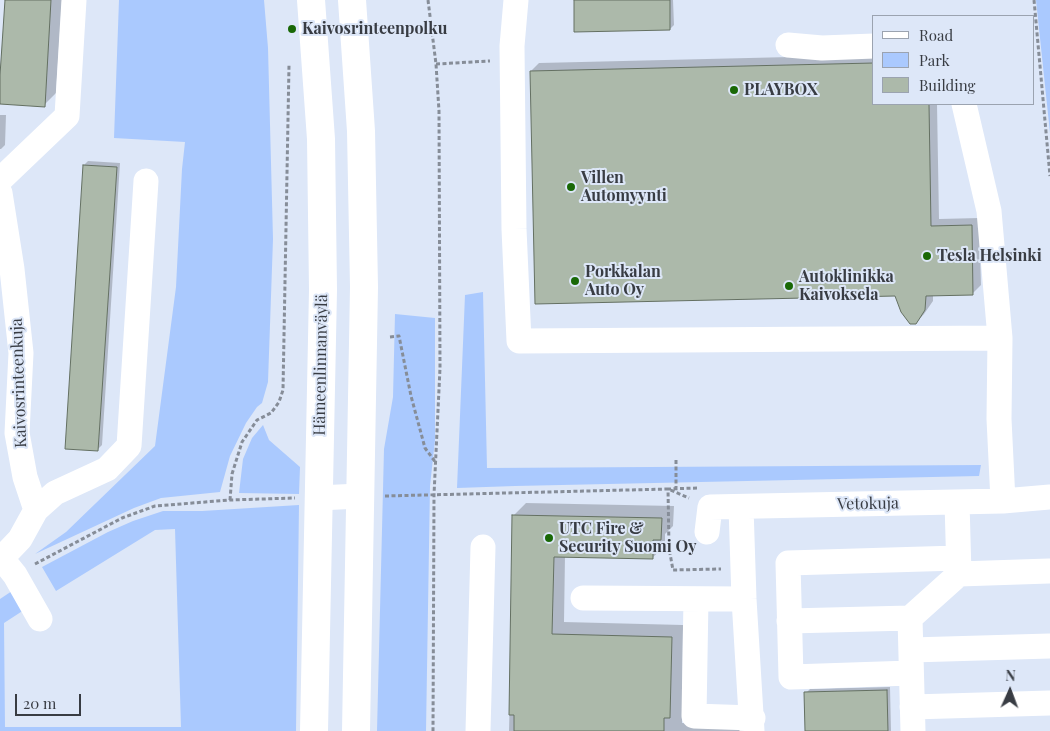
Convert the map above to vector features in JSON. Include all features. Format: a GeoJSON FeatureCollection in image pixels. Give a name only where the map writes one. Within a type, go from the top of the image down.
{"type":"FeatureCollection","features":[{"type":"Feature","properties":{"kind":"highway","name":"Hämeenlinnanväylä"},"geometry":{"type":"LineString","coordinates":[[312,0],[321,139],[323,290],[308,498],[314,731]]}},
{"type":"Feature","properties":{"kind":"highway"},"geometry":{"type":"LineString","coordinates":[[352,0],[361,131],[364,286],[372,496],[356,731]]}},
{"type":"Feature","properties":{"kind":"street"},"geometry":{"type":"LineString","coordinates":[[0,180],[67,116],[74,0]]}},
{"type":"Feature","properties":{"kind":"street"},"geometry":{"type":"LineString","coordinates":[[516,0],[512,62],[514,229],[519,341],[1000,338]]}},
{"type":"Feature","properties":{"kind":"street"},"geometry":{"type":"LineString","coordinates":[[788,45],[822,48],[872,46]]}},
{"type":"Feature","properties":{"kind":"street"},"geometry":{"type":"LineString","coordinates":[[964,105],[989,211],[1000,338],[999,419],[1003,501]]}},
{"type":"Feature","properties":{"kind":"street"},"geometry":{"type":"LineString","coordinates":[[40,619],[6,565],[36,510],[55,494],[108,469],[129,446],[146,181]]}},
{"type":"Feature","properties":{"kind":"street","name":"Kaivosrinteenkuja"},"geometry":{"type":"LineString","coordinates":[[0,193],[2,218],[12,270],[21,353],[17,434],[25,477],[36,510]]}},
{"type":"Feature","properties":{"kind":"street"},"geometry":{"type":"LineString","coordinates":[[308,498],[372,496]]}},
{"type":"Feature","properties":{"kind":"street","name":"Vetokuja"},"geometry":{"type":"LineString","coordinates":[[710,507],[1003,501],[1050,497]]}},
{"type":"Feature","properties":{"kind":"street"},"geometry":{"type":"LineString","coordinates":[[957,502],[959,566],[910,618],[913,719],[1050,703]]}},
{"type":"Feature","properties":{"kind":"street"},"geometry":{"type":"LineString","coordinates":[[707,532],[710,507]]}},
{"type":"Feature","properties":{"kind":"street"},"geometry":{"type":"LineString","coordinates":[[696,599],[694,716],[752,724],[744,599],[741,507]]}},
{"type":"Feature","properties":{"kind":"street"},"geometry":{"type":"LineString","coordinates":[[478,731],[483,546]]}},
{"type":"Feature","properties":{"kind":"street"},"geometry":{"type":"LineString","coordinates":[[1049,571],[959,566],[788,563],[791,677],[1050,646]]}},
{"type":"Feature","properties":{"kind":"street"},"geometry":{"type":"LineString","coordinates":[[584,598],[744,599]]}},
{"type":"Feature","properties":{"kind":"street"},"geometry":{"type":"LineString","coordinates":[[790,621],[910,618]]}},
{"type":"Feature","properties":{"kind":"path"},"geometry":{"type":"LineString","coordinates":[[428,0],[436,64],[439,111],[440,368],[434,495],[433,731]]}},
{"type":"Feature","properties":{"kind":"path"},"geometry":{"type":"LineString","coordinates":[[1034,0],[1050,176]]}},
{"type":"Feature","properties":{"kind":"path"},"geometry":{"type":"LineString","coordinates":[[436,64],[478,61],[512,62]]}},
{"type":"Feature","properties":{"kind":"path"},"geometry":{"type":"LineString","coordinates":[[230,500],[232,474],[242,442],[257,420],[270,413],[279,402],[283,390],[290,64]]}},
{"type":"Feature","properties":{"kind":"path"},"geometry":{"type":"LineString","coordinates":[[390,336],[399,336],[411,396],[425,448],[436,463]]}},
{"type":"Feature","properties":{"kind":"path"},"geometry":{"type":"LineString","coordinates":[[676,460],[676,488]]}},
{"type":"Feature","properties":{"kind":"path"},"geometry":{"type":"LineString","coordinates":[[372,496],[668,489],[710,507]]}},
{"type":"Feature","properties":{"kind":"path"},"geometry":{"type":"LineString","coordinates":[[6,565],[155,506],[230,500],[308,498]]}},
{"type":"Feature","properties":{"kind":"green space"},"geometry":{"type":"Polygon","coordinates":[[[119,0],[264,0],[268,48],[273,239],[268,382],[262,403],[246,423],[230,456],[220,492],[161,498],[134,508],[35,554],[66,532],[155,446],[176,287],[185,142],[114,138],[119,0]]]}},
{"type":"Feature","properties":{"kind":"green space"},"geometry":{"type":"Polygon","coordinates":[[[1036,0],[1050,0],[1050,133],[1036,0]]]}},
{"type":"Feature","properties":{"kind":"green space"},"geometry":{"type":"Polygon","coordinates":[[[483,292],[487,468],[981,465],[979,476],[457,488],[465,295],[483,292]]]}},
{"type":"Feature","properties":{"kind":"green space"},"geometry":{"type":"Polygon","coordinates":[[[395,314],[435,318],[435,440],[430,486],[426,731],[377,731],[384,449],[393,397],[395,314]]]}},
{"type":"Feature","properties":{"kind":"green space"},"geometry":{"type":"Polygon","coordinates":[[[263,425],[269,440],[300,467],[299,494],[239,493],[243,459],[252,438],[263,425]]]}},
{"type":"Feature","properties":{"kind":"green space"},"geometry":{"type":"Polygon","coordinates":[[[299,505],[296,731],[0,731],[0,599],[12,591],[24,610],[4,623],[5,727],[181,727],[175,529],[155,530],[56,591],[42,567],[108,532],[163,511],[202,511],[299,505]]]}},
{"type":"Feature","properties":{"kind":"building"},"geometry":{"type":"Polygon","coordinates":[[[5,0],[51,0],[45,107],[0,104],[5,0]]]}},
{"type":"Feature","properties":{"kind":"building"},"geometry":{"type":"Polygon","coordinates":[[[574,0],[670,0],[670,30],[574,32],[574,0]]]}},
{"type":"Feature","properties":{"kind":"building"},"geometry":{"type":"Polygon","coordinates":[[[872,63],[872,105],[929,105],[931,226],[972,225],[973,295],[926,296],[925,310],[916,324],[910,324],[901,312],[895,296],[535,304],[530,71],[872,63]]]}},
{"type":"Feature","properties":{"kind":"building"},"geometry":{"type":"Polygon","coordinates":[[[83,165],[117,167],[98,451],[65,449],[83,165]]]}},
{"type":"Feature","properties":{"kind":"building"},"geometry":{"type":"Polygon","coordinates":[[[512,515],[662,518],[661,540],[653,540],[653,559],[554,557],[552,634],[672,637],[670,718],[664,718],[664,731],[514,731],[514,715],[509,715],[512,515]]]}},
{"type":"Feature","properties":{"kind":"building"},"geometry":{"type":"Polygon","coordinates":[[[887,690],[888,731],[805,731],[804,692],[887,690]]]}},
{"type":"Feature","properties":{"kind":"place","name":"Kaivosrinteenpolku"},"geometry":{"type":"Point","coordinates":[292,29]}},
{"type":"Feature","properties":{"kind":"place","name":"PLAYBOX"},"geometry":{"type":"Point","coordinates":[734,90]}},
{"type":"Feature","properties":{"kind":"place","name":"Villen Automyynti"},"geometry":{"type":"Point","coordinates":[571,187]}},
{"type":"Feature","properties":{"kind":"place","name":"Tesla Helsinki"},"geometry":{"type":"Point","coordinates":[927,256]}},
{"type":"Feature","properties":{"kind":"place","name":"Porkkalan Auto Oy"},"geometry":{"type":"Point","coordinates":[575,281]}},
{"type":"Feature","properties":{"kind":"place","name":"Autoklinikka Kaivoksela"},"geometry":{"type":"Point","coordinates":[789,286]}},
{"type":"Feature","properties":{"kind":"place","name":"UTC Fire & Security Suomi Oy"},"geometry":{"type":"Point","coordinates":[549,538]}}]}
